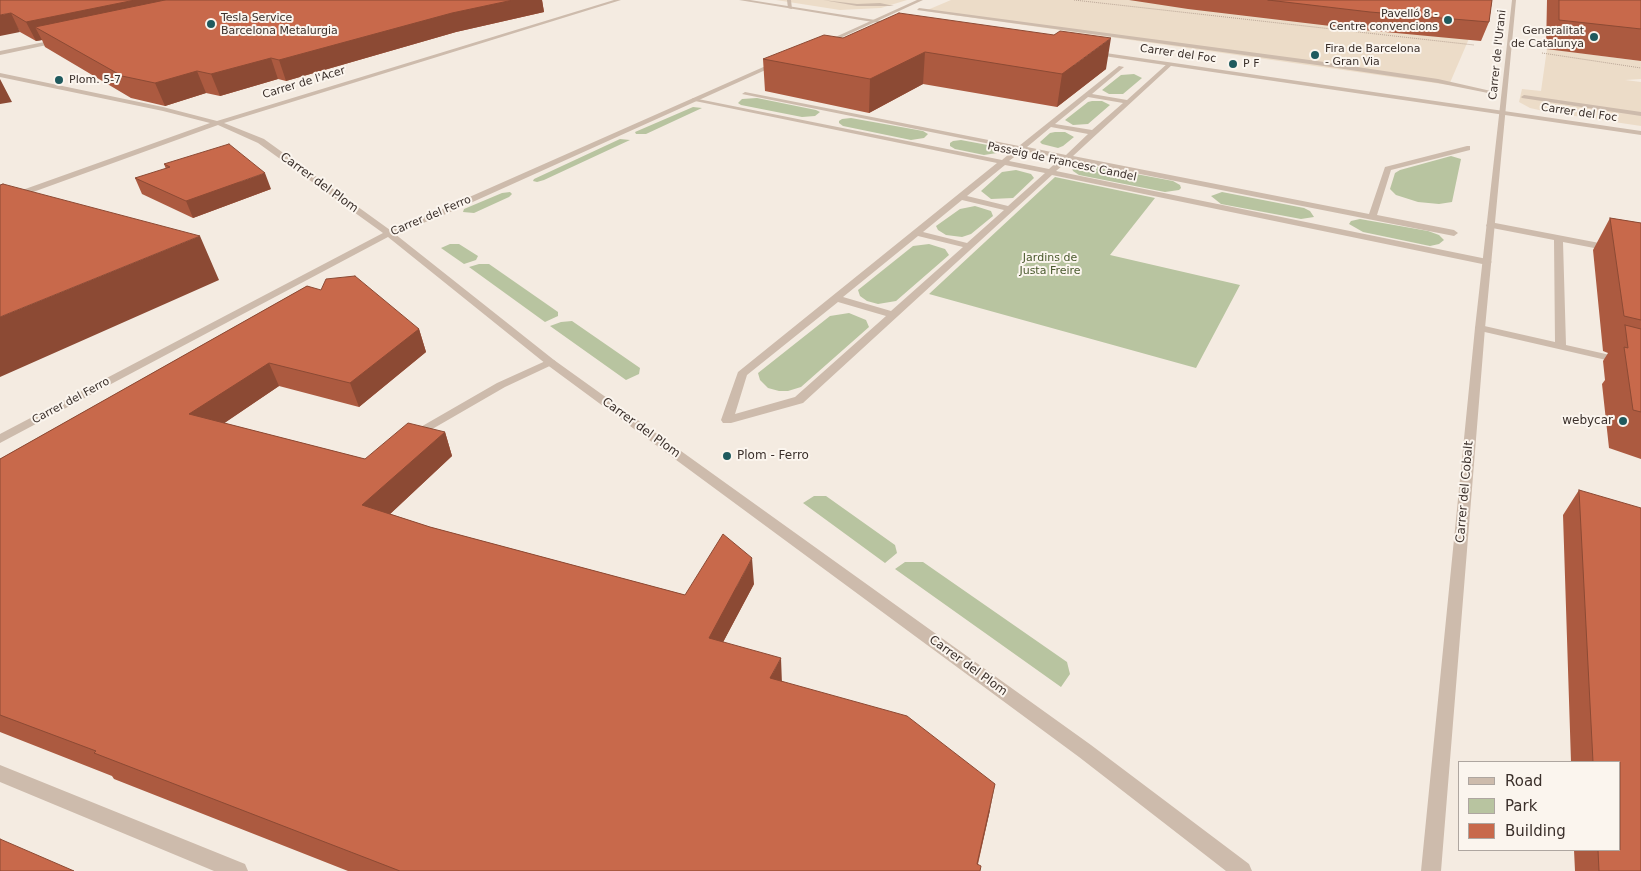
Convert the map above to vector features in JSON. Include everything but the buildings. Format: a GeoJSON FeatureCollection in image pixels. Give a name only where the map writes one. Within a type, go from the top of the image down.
{"type":"FeatureCollection","features":[{"type":"Feature","properties":{"kind":"street","name":"Carrer de l'Acer"},"geometry":{"type":"LineString","coordinates":[[0,201],[218,123],[301,96],[619,0]]}},
{"type":"Feature","properties":{"kind":"street"},"geometry":{"type":"LineString","coordinates":[[741,0],[901,25]]}},
{"type":"Feature","properties":{"kind":"street"},"geometry":{"type":"LineString","coordinates":[[789,0],[790,8]]}},
{"type":"Feature","properties":{"kind":"street"},"geometry":{"type":"LineString","coordinates":[[825,0],[858,5],[880,4],[892,6]]}},
{"type":"Feature","properties":{"kind":"street"},"geometry":{"type":"LineString","coordinates":[[816,47],[921,0]]}},
{"type":"Feature","properties":{"kind":"street","name":"Carrer de l'Urani"},"geometry":{"type":"LineString","coordinates":[[1502,113],[1514,0]]}},
{"type":"Feature","properties":{"kind":"street","name":"Carrer del Foc"},"geometry":{"type":"LineString","coordinates":[[920,10],[1317,63],[1438,81],[1476,89]]}},
{"type":"Feature","properties":{"kind":"street"},"geometry":{"type":"LineString","coordinates":[[0,53],[65,39]]}},
{"type":"Feature","properties":{"kind":"street","name":"Carrer del Foc"},"geometry":{"type":"LineString","coordinates":[[1085,52],[1641,133]]}},
{"type":"Feature","properties":{"kind":"street","name":"Carrer del Ferro"},"geometry":{"type":"LineString","coordinates":[[0,439],[389,233],[442,212],[790,58]]}},
{"type":"Feature","properties":{"kind":"street"},"geometry":{"type":"LineString","coordinates":[[1121,67],[742,374],[727,420],[799,400],[1095,134],[1170,64]]}},
{"type":"Feature","properties":{"kind":"street","name":"Carrer del Plom"},"geometry":{"type":"LineString","coordinates":[[0,75],[163,109],[218,123],[261,141],[389,233],[550,362],[1085,751],[1242,871]]}},
{"type":"Feature","properties":{"kind":"street","name":"Carrer de l'Urani"},"geometry":{"type":"LineString","coordinates":[[1476,89],[1488,91]]}},
{"type":"Feature","properties":{"kind":"street","name":"Passeig de Francesc Candel"},"geometry":{"type":"LineString","coordinates":[[745,94],[1454,233]]}},
{"type":"Feature","properties":{"kind":"street"},"geometry":{"type":"LineString","coordinates":[[1087,95],[1129,102]]}},
{"type":"Feature","properties":{"kind":"street","name":"Carrer del Foc"},"geometry":{"type":"LineString","coordinates":[[1524,96],[1641,114]]}},
{"type":"Feature","properties":{"kind":"street","name":"Passeig de Francesc Candel"},"geometry":{"type":"LineString","coordinates":[[695,99],[1053,171],[1487,262]]}},
{"type":"Feature","properties":{"kind":"street"},"geometry":{"type":"LineString","coordinates":[[818,124],[837,112]]}},
{"type":"Feature","properties":{"kind":"street","name":"Carrer del Cobalt"},"geometry":{"type":"LineString","coordinates":[[1431,871],[1480,328],[1502,113]]}},
{"type":"Feature","properties":{"kind":"street"},"geometry":{"type":"LineString","coordinates":[[1050,125],[1095,134]]}},
{"type":"Feature","properties":{"kind":"street"},"geometry":{"type":"LineString","coordinates":[[931,146],[950,134]]}},
{"type":"Feature","properties":{"kind":"street"},"geometry":{"type":"LineString","coordinates":[[1372,217],[1388,169],[1466,148]]}},
{"type":"Feature","properties":{"kind":"street"},"geometry":{"type":"LineString","coordinates":[[1188,200],[1200,183]]}},
{"type":"Feature","properties":{"kind":"street"},"geometry":{"type":"LineString","coordinates":[[961,197],[1011,209]]}},
{"type":"Feature","properties":{"kind":"street"},"geometry":{"type":"LineString","coordinates":[[1330,229],[1336,210]]}},
{"type":"Feature","properties":{"kind":"street"},"geometry":{"type":"LineString","coordinates":[[1490,225],[1641,254]]}},
{"type":"Feature","properties":{"kind":"street"},"geometry":{"type":"LineString","coordinates":[[916,233],[970,246]]}},
{"type":"Feature","properties":{"kind":"street"},"geometry":{"type":"LineString","coordinates":[[1558,238],[1562,346]]}},
{"type":"Feature","properties":{"kind":"street"},"geometry":{"type":"LineString","coordinates":[[836,298],[894,315]]}},
{"type":"Feature","properties":{"kind":"street"},"geometry":{"type":"LineString","coordinates":[[1480,328],[1641,365]]}},
{"type":"Feature","properties":{"kind":"street"},"geometry":{"type":"LineString","coordinates":[[398,444],[501,385],[550,362]]}},
{"type":"Feature","properties":{"kind":"street"},"geometry":{"type":"LineString","coordinates":[[0,773],[238,871]]}},
{"type":"Feature","properties":{"kind":"path"},"geometry":{"type":"LineString","coordinates":[[1074,0],[1474,45]]}},
{"type":"Feature","properties":{"kind":"path"},"geometry":{"type":"LineString","coordinates":[[1542,54],[1641,68]]}},
{"type":"Feature","properties":{"kind":"green space"},"geometry":{"type":"Polygon","coordinates":[[[1134,74],[1142,78],[1123,94],[1109,94],[1102,90],[1121,75],[1134,74]]]}},
{"type":"Feature","properties":{"kind":"green space"},"geometry":{"type":"Polygon","coordinates":[[[757,98],[820,112],[815,116],[802,117],[738,103],[742,99],[757,98]]]}},
{"type":"Feature","properties":{"kind":"green space"},"geometry":{"type":"Polygon","coordinates":[[[1102,101],[1110,105],[1088,124],[1073,125],[1065,120],[1088,102],[1102,101]]]}},
{"type":"Feature","properties":{"kind":"green space"},"geometry":{"type":"Polygon","coordinates":[[[693,107],[702,108],[646,134],[636,134],[635,132],[693,107]]]}},
{"type":"Feature","properties":{"kind":"green space"},"geometry":{"type":"Polygon","coordinates":[[[851,118],[923,131],[928,134],[924,138],[911,140],[843,126],[839,123],[842,119],[851,118]]]}},
{"type":"Feature","properties":{"kind":"green space"},"geometry":{"type":"Polygon","coordinates":[[[1065,132],[1074,137],[1058,148],[1040,142],[1050,133],[1065,132]]]}},
{"type":"Feature","properties":{"kind":"green space"},"geometry":{"type":"Polygon","coordinates":[[[620,139],[630,140],[544,180],[533,181],[534,179],[620,139]]]}},
{"type":"Feature","properties":{"kind":"green space"},"geometry":{"type":"Polygon","coordinates":[[[961,140],[993,146],[999,151],[984,155],[955,149],[950,146],[950,143],[953,141],[961,140]]]}},
{"type":"Feature","properties":{"kind":"green space"},"geometry":{"type":"Polygon","coordinates":[[[1451,156],[1461,159],[1452,202],[1439,204],[1418,202],[1396,195],[1390,189],[1395,173],[1400,170],[1451,156]]]}},
{"type":"Feature","properties":{"kind":"green space"},"geometry":{"type":"Polygon","coordinates":[[[1083,164],[1173,181],[1180,185],[1181,188],[1165,192],[1079,175],[1073,171],[1072,168],[1083,164]]]}},
{"type":"Feature","properties":{"kind":"green space"},"geometry":{"type":"Polygon","coordinates":[[[1016,170],[1031,174],[1034,178],[1013,198],[991,199],[981,191],[1002,172],[1016,170]]]}},
{"type":"Feature","properties":{"kind":"green space","name":"Jardins de Justa Freire"},"geometry":{"type":"Polygon","coordinates":[[[1055,177],[1155,198],[1110,255],[1240,285],[1196,368],[929,294],[1055,177]]]}},
{"type":"Feature","properties":{"kind":"green space"},"geometry":{"type":"Polygon","coordinates":[[[510,192],[512,194],[509,197],[474,213],[463,212],[464,209],[502,193],[510,192]]]}},
{"type":"Feature","properties":{"kind":"green space"},"geometry":{"type":"Polygon","coordinates":[[[1222,192],[1304,208],[1310,211],[1314,217],[1301,219],[1221,204],[1211,196],[1222,192]]]}},
{"type":"Feature","properties":{"kind":"green space"},"geometry":{"type":"Polygon","coordinates":[[[975,206],[991,211],[993,216],[971,234],[962,237],[946,235],[938,230],[936,226],[960,209],[975,206]]]}},
{"type":"Feature","properties":{"kind":"green space"},"geometry":{"type":"Polygon","coordinates":[[[1360,219],[1428,231],[1439,235],[1444,240],[1439,244],[1430,246],[1363,232],[1349,224],[1351,221],[1360,219]]]}},
{"type":"Feature","properties":{"kind":"green space"},"geometry":{"type":"Polygon","coordinates":[[[450,244],[459,244],[478,256],[476,260],[464,264],[441,248],[450,244]]]}},
{"type":"Feature","properties":{"kind":"green space"},"geometry":{"type":"Polygon","coordinates":[[[929,244],[945,249],[949,255],[896,301],[878,304],[867,301],[860,296],[858,290],[913,246],[929,244]]]}},
{"type":"Feature","properties":{"kind":"green space"},"geometry":{"type":"Polygon","coordinates":[[[489,264],[558,312],[558,316],[545,322],[469,267],[489,264]]]}},
{"type":"Feature","properties":{"kind":"green space"},"geometry":{"type":"Polygon","coordinates":[[[849,313],[866,320],[869,327],[801,387],[788,391],[779,391],[768,388],[760,380],[758,373],[830,316],[849,313]]]}},
{"type":"Feature","properties":{"kind":"green space"},"geometry":{"type":"Polygon","coordinates":[[[572,321],[640,368],[639,374],[626,380],[550,326],[572,321]]]}},
{"type":"Feature","properties":{"kind":"green space"},"geometry":{"type":"Polygon","coordinates":[[[814,496],[826,496],[895,545],[897,553],[885,563],[803,503],[814,496]]]}},
{"type":"Feature","properties":{"kind":"green space"},"geometry":{"type":"Polygon","coordinates":[[[905,562],[923,562],[1067,662],[1070,674],[1061,687],[895,569],[905,562]]]}},
{"type":"Feature","properties":{"kind":"shaded area"},"geometry":{"type":"Polygon","coordinates":[[[776,0],[907,0],[881,8],[840,10],[776,0]]]}},
{"type":"Feature","properties":{"kind":"shaded area","name":"Fira de Barcelona - Gran Via"},"geometry":{"type":"Polygon","coordinates":[[[951,0],[1245,0],[1474,27],[1449,85],[925,11],[951,0]]]}},
{"type":"Feature","properties":{"kind":"shaded area"},"geometry":{"type":"Polygon","coordinates":[[[1547,49],[1641,61],[1641,79],[1625,80],[1641,82],[1641,126],[1548,112],[1530,108],[1519,102],[1522,89],[1541,91],[1547,49]]]}},
{"type":"Feature","properties":{"kind":"place","name":"Pavelló 8 - Centre convencions"},"geometry":{"type":"Point","coordinates":[1448,20]}},
{"type":"Feature","properties":{"kind":"place","name":"Tesla Service Barcelona Metalurgia"},"geometry":{"type":"Point","coordinates":[211,24]}},
{"type":"Feature","properties":{"kind":"place","name":"Generalitat de Catalunya"},"geometry":{"type":"Point","coordinates":[1594,37]}},
{"type":"Feature","properties":{"kind":"place","name":"Fira de Barcelona - Gran Via"},"geometry":{"type":"Point","coordinates":[1315,55]}},
{"type":"Feature","properties":{"kind":"place","name":"P F"},"geometry":{"type":"Point","coordinates":[1233,64]}},
{"type":"Feature","properties":{"kind":"place","name":"Plom. 5-7"},"geometry":{"type":"Point","coordinates":[59,80]}},
{"type":"Feature","properties":{"kind":"place","name":"webycar"},"geometry":{"type":"Point","coordinates":[1623,421]}},
{"type":"Feature","properties":{"kind":"place","name":"Plom - Ferro"},"geometry":{"type":"Point","coordinates":[727,456]}}]}
